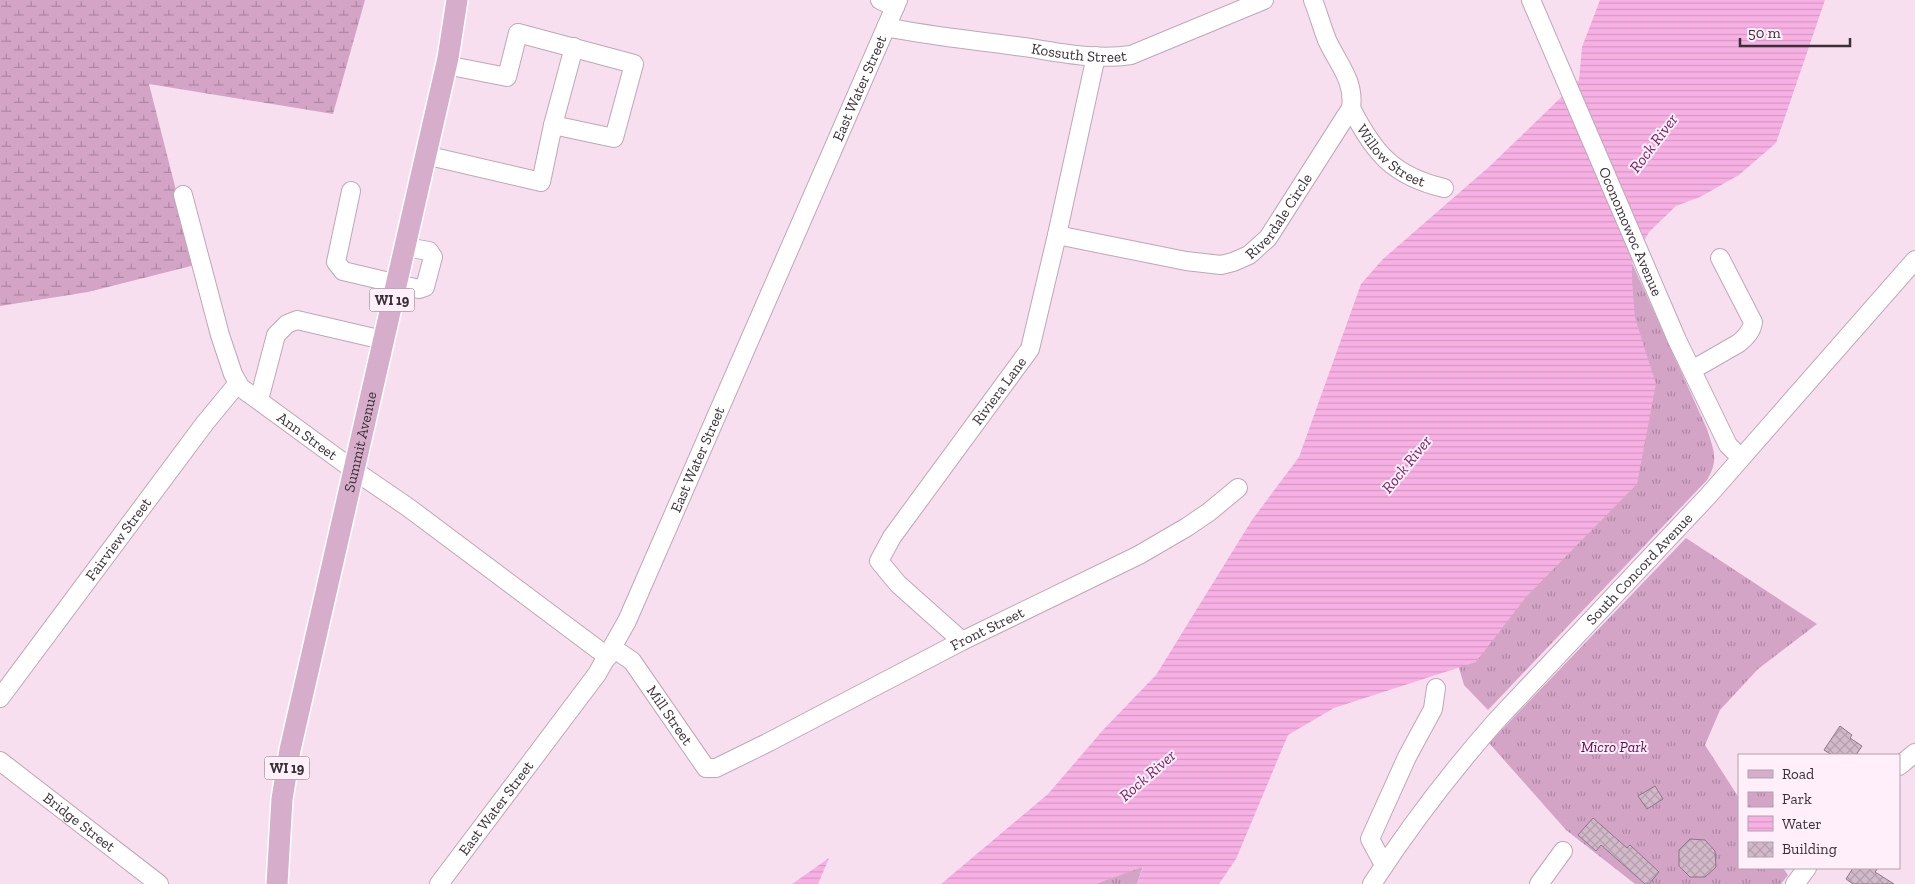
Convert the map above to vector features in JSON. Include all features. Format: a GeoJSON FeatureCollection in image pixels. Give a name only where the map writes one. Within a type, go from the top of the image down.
{"type":"FeatureCollection","features":[{"type":"Feature","properties":{"kind":"main road","name":"Summit Avenue"},"geometry":{"type":"LineString","coordinates":[[277,884],[282,800],[290,750],[446,66],[454,1]]}},
{"type":"Feature","properties":{"kind":"street","name":"Kossuth Street"},"geometry":{"type":"LineString","coordinates":[[886,27],[921,34],[1096,56],[1131,55],[1264,0]]}},
{"type":"Feature","properties":{"kind":"street"},"geometry":{"type":"LineString","coordinates":[[1313,0],[1328,41],[1348,78],[1353,95],[1351,108]]}},
{"type":"Feature","properties":{"kind":"street","name":"Oconomowoc Avenue"},"geometry":{"type":"LineString","coordinates":[[1531,0],[1640,256],[1692,370],[1728,445],[1741,458]]}},
{"type":"Feature","properties":{"kind":"street","name":"East Water Street"},"geometry":{"type":"LineString","coordinates":[[439,884],[611,652],[627,621],[886,27],[891,2]]}},
{"type":"Feature","properties":{"kind":"street"},"geometry":{"type":"LineString","coordinates":[[446,66],[507,77],[518,33],[634,64],[614,138],[553,125]]}},
{"type":"Feature","properties":{"kind":"street"},"geometry":{"type":"LineString","coordinates":[[425,155],[541,182],[553,125],[574,47]]}},
{"type":"Feature","properties":{"kind":"street","name":"Riviera Lane"},"geometry":{"type":"LineString","coordinates":[[962,641],[898,584],[879,561],[892,537],[1030,349],[1096,56]]}},
{"type":"Feature","properties":{"kind":"street","name":"Willow Street"},"geometry":{"type":"LineString","coordinates":[[1351,108],[1365,135],[1388,162],[1417,180],[1444,188]]}},
{"type":"Feature","properties":{"kind":"street","name":"Riverdale Circle"},"geometry":{"type":"LineString","coordinates":[[1057,235],[1186,260],[1221,265],[1233,262],[1248,255],[1268,238],[1351,108]]}},
{"type":"Feature","properties":{"kind":"street"},"geometry":{"type":"LineString","coordinates":[[351,191],[336,262],[342,272],[419,289],[425,287],[433,257],[429,251],[405,247]]}},
{"type":"Feature","properties":{"kind":"street","name":"Ann Street"},"geometry":{"type":"LineString","coordinates":[[183,195],[220,336],[238,383],[355,471],[611,652]]}},
{"type":"Feature","properties":{"kind":"street"},"geometry":{"type":"LineString","coordinates":[[1692,370],[1746,337],[1752,326],[1753,322],[1720,258]]}},
{"type":"Feature","properties":{"kind":"street","name":"South Concord Avenue"},"geometry":{"type":"LineString","coordinates":[[1372,884],[1442,786],[1496,721],[1708,496],[1915,260]]}},
{"type":"Feature","properties":{"kind":"street"},"geometry":{"type":"LineString","coordinates":[[259,400],[276,335],[287,324],[297,320],[383,340]]}},
{"type":"Feature","properties":{"kind":"street","name":"Fairview Street"},"geometry":{"type":"LineString","coordinates":[[0,698],[211,416],[238,383]]}},
{"type":"Feature","properties":{"kind":"street","name":"Front Street"},"geometry":{"type":"LineString","coordinates":[[729,762],[767,744],[962,641],[1139,555],[1187,527],[1238,488]]}},
{"type":"Feature","properties":{"kind":"street","name":"Mill Street"},"geometry":{"type":"LineString","coordinates":[[611,652],[632,662],[706,768],[716,768],[729,762]]}},
{"type":"Feature","properties":{"kind":"street"},"geometry":{"type":"LineString","coordinates":[[1384,865],[1370,839],[1406,756],[1433,709],[1436,688]]}},
{"type":"Feature","properties":{"kind":"street"},"geometry":{"type":"LineString","coordinates":[[1900,765],[1915,753]]}},
{"type":"Feature","properties":{"kind":"street","name":"Bridge Street"},"geometry":{"type":"LineString","coordinates":[[0,761],[159,884]]}},
{"type":"Feature","properties":{"kind":"street"},"geometry":{"type":"LineString","coordinates":[[1539,884],[1563,851]]}},
{"type":"Feature","properties":{"kind":"street"},"geometry":{"type":"LineString","coordinates":[[1795,884],[1806,869]]}},
{"type":"Feature","properties":{"kind":"green space"},"geometry":{"type":"Polygon","coordinates":[[[0,0],[365,0],[333,114],[149,84],[195,265],[88,292],[0,306],[0,0]]]}},
{"type":"Feature","properties":{"kind":"green space"},"geometry":{"type":"Polygon","coordinates":[[[1632,263],[1707,429],[1714,455],[1713,467],[1707,480],[1488,710],[1464,685],[1454,651],[1632,263]]]}},
{"type":"Feature","properties":{"kind":"green space","name":"Micro Park"},"geometry":{"type":"Polygon","coordinates":[[[1686,538],[1817,624],[1758,669],[1720,710],[1705,745],[1738,796],[1738,869],[1784,869],[1788,875],[1781,884],[1635,884],[1566,830],[1489,743],[1686,538]]]}},
{"type":"Feature","properties":{"kind":"green space"},"geometry":{"type":"Polygon","coordinates":[[[1143,866],[1137,884],[1095,884],[1143,866]]]}},
{"type":"Feature","properties":{"kind":"water","name":"Rock River"},"geometry":{"type":"Polygon","coordinates":[[[1600,0],[1825,0],[1776,143],[1739,175],[1700,197],[1676,206],[1649,232],[1632,263],[1635,318],[1656,384],[1637,484],[1526,597],[1476,662],[1334,708],[1288,735],[1236,859],[1219,884],[1137,884],[1143,867],[1095,884],[941,884],[1048,794],[1103,730],[1156,675],[1252,520],[1299,457],[1361,284],[1383,259],[1490,166],[1579,80],[1582,47],[1600,0]]]}},
{"type":"Feature","properties":{"kind":"water"},"geometry":{"type":"Polygon","coordinates":[[[829,858],[818,884],[792,884],[829,858]]]}},
{"type":"Feature","properties":{"kind":"building"},"geometry":{"type":"Polygon","coordinates":[[[1840,726],[1852,735],[1850,738],[1862,746],[1857,754],[1830,754],[1824,750],[1840,726]]]}},
{"type":"Feature","properties":{"kind":"building"},"geometry":{"type":"Polygon","coordinates":[[[1655,786],[1663,799],[1647,809],[1638,796],[1655,786]]]}},
{"type":"Feature","properties":{"kind":"building"},"geometry":{"type":"Polygon","coordinates":[[[1593,818],[1627,848],[1630,845],[1659,872],[1649,884],[1645,884],[1601,845],[1596,851],[1578,835],[1593,818]]]}},
{"type":"Feature","properties":{"kind":"building"},"geometry":{"type":"Polygon","coordinates":[[[1690,839],[1705,840],[1715,851],[1716,867],[1705,877],[1690,877],[1679,866],[1679,850],[1690,839]]]}},
{"type":"Feature","properties":{"kind":"building"},"geometry":{"type":"Polygon","coordinates":[[[1852,869],[1877,869],[1875,872],[1894,884],[1853,884],[1846,879],[1852,869]]]}}]}
